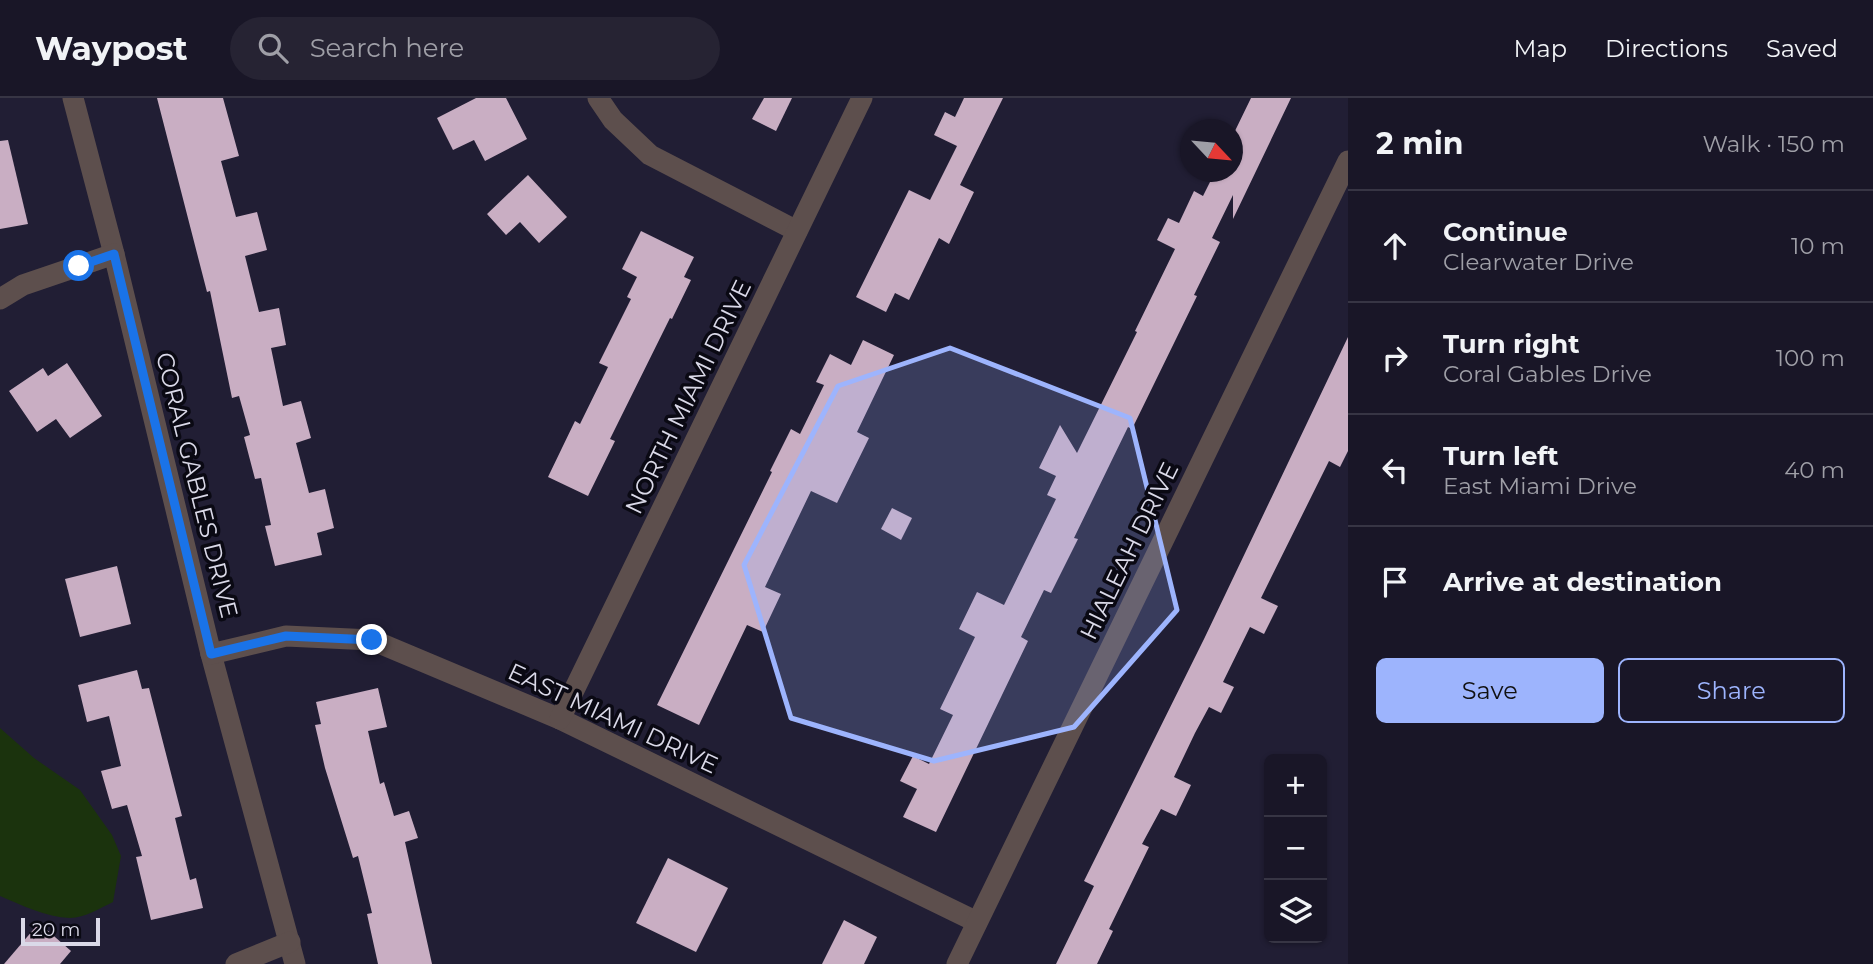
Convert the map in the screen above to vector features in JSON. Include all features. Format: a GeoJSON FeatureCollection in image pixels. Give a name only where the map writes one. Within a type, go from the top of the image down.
{"type":"FeatureCollection","features":[{"type":"Feature","properties":{"kind":"street","name":"CORAL GABLES DRIVE"},"geometry":{"type":"LineString","coordinates":[[73,98],[114,254],[211,654],[295,964]]}},
{"type":"Feature","properties":{"kind":"street"},"geometry":{"type":"LineString","coordinates":[[598,98],[613,120],[650,155],[797,231]]}},
{"type":"Feature","properties":{"kind":"street","name":"NORTH MIAMI DRIVE"},"geometry":{"type":"LineString","coordinates":[[561,719],[862,98]]}},
{"type":"Feature","properties":{"kind":"street","name":"HIALEAH DRIVE"},"geometry":{"type":"LineString","coordinates":[[957,964],[1348,161]]}},
{"type":"Feature","properties":{"kind":"street"},"geometry":{"type":"LineString","coordinates":[[0,299],[23,285],[114,254]]}},
{"type":"Feature","properties":{"kind":"street","name":"EAST MIAMI DRIVE"},"geometry":{"type":"LineString","coordinates":[[211,654],[286,636],[372,640],[561,719],[977,922]]}},
{"type":"Feature","properties":{"kind":"street"},"geometry":{"type":"LineString","coordinates":[[236,964],[290,942]]}},
{"type":"Feature","properties":{"kind":"highlighted area"},"geometry":{"type":"Polygon","coordinates":[[[950,348],[1130,418],[1177,610],[1074,727],[934,761],[791,718],[744,565],[838,386],[950,348]]]}},
{"type":"Feature","properties":{"kind":"green space"},"geometry":{"type":"Polygon","coordinates":[[[0,728],[34,758],[80,790],[112,835],[121,856],[113,902],[87,915],[70,918],[43,913],[0,896],[0,728]]]}},
{"type":"Feature","properties":{"kind":"building"},"geometry":{"type":"Polygon","coordinates":[[[157,98],[223,98],[239,156],[221,161],[236,217],[257,212],[267,250],[245,256],[259,312],[279,308],[286,345],[271,348],[283,406],[301,401],[311,438],[296,443],[309,493],[325,489],[334,528],[317,533],[322,555],[275,566],[265,526],[271,525],[261,478],[255,479],[244,437],[250,435],[239,396],[232,398],[210,291],[207,292],[157,98]]]}},
{"type":"Feature","properties":{"kind":"building"},"geometry":{"type":"Polygon","coordinates":[[[476,98],[506,98],[527,139],[485,161],[474,140],[453,150],[437,118],[476,98]]]}},
{"type":"Feature","properties":{"kind":"building"},"geometry":{"type":"Polygon","coordinates":[[[764,98],[792,98],[776,131],[752,119],[764,98]]]}},
{"type":"Feature","properties":{"kind":"building"},"geometry":{"type":"Polygon","coordinates":[[[964,98],[1003,98],[960,185],[974,192],[949,244],[939,238],[909,300],[895,293],[886,312],[856,297],[909,190],[930,200],[957,146],[934,135],[945,112],[955,117],[964,98]]]}},
{"type":"Feature","properties":{"kind":"building"},"geometry":{"type":"Polygon","coordinates":[[[1251,98],[1291,98],[1233,219],[1233,195],[1212,238],[1220,242],[1194,295],[1197,296],[1132,429],[1128,427],[1074,538],[1078,539],[1051,593],[1044,590],[1021,637],[1028,641],[936,832],[903,817],[917,789],[900,781],[913,756],[929,764],[953,715],[940,709],[975,637],[959,629],[977,592],[1004,605],[1056,499],[1047,495],[1056,476],[1039,468],[1060,425],[1077,453],[1175,249],[1157,240],[1168,218],[1179,223],[1194,191],[1203,196],[1210,182],[1243,182],[1243,119],[1241,119],[1251,98]]]}},
{"type":"Feature","properties":{"kind":"building"},"geometry":{"type":"Polygon","coordinates":[[[8,140],[28,224],[0,229],[0,141],[8,140]]]}},
{"type":"Feature","properties":{"kind":"building"},"geometry":{"type":"Polygon","coordinates":[[[528,175],[567,217],[539,243],[520,222],[506,235],[487,214],[528,175]]]}},
{"type":"Feature","properties":{"kind":"building"},"geometry":{"type":"Polygon","coordinates":[[[641,231],[694,257],[684,277],[691,280],[610,439],[615,441],[588,496],[548,477],[575,421],[580,424],[608,367],[599,363],[631,299],[627,297],[637,277],[622,269],[641,231]]]}},
{"type":"Feature","properties":{"kind":"building"},"geometry":{"type":"Polygon","coordinates":[[[1348,337],[1348,451],[1340,467],[1329,461],[1261,598],[1278,606],[1264,634],[1250,627],[1223,682],[1234,687],[1221,713],[1209,707],[1195,733],[1174,777],[1191,785],[1176,816],[1161,809],[1142,844],[1149,847],[1109,929],[1113,931],[1097,964],[1056,964],[1094,886],[1084,881],[1205,637],[1348,337]]]}},
{"type":"Feature","properties":{"kind":"building"},"geometry":{"type":"Polygon","coordinates":[[[863,340],[894,355],[857,432],[869,438],[837,503],[811,491],[765,587],[781,594],[763,632],[747,625],[699,725],[657,705],[791,429],[800,434],[824,385],[816,382],[830,354],[851,365],[863,340]]]}},
{"type":"Feature","properties":{"kind":"building"},"geometry":{"type":"Polygon","coordinates":[[[67,363],[102,416],[70,438],[56,419],[37,432],[9,391],[43,368],[48,376],[67,363]]]}},
{"type":"Feature","properties":{"kind":"building"},"geometry":{"type":"Polygon","coordinates":[[[892,508],[912,518],[901,540],[881,529],[892,508]]]}},
{"type":"Feature","properties":{"kind":"building"},"geometry":{"type":"Polygon","coordinates":[[[117,566],[131,624],[80,637],[65,579],[117,566]]]}},
{"type":"Feature","properties":{"kind":"building"},"geometry":{"type":"Polygon","coordinates":[[[137,670],[142,689],[149,688],[182,816],[175,818],[190,880],[196,878],[203,908],[151,920],[136,857],[142,856],[127,805],[112,809],[101,771],[121,766],[109,716],[87,722],[78,685],[137,670]]]}},
{"type":"Feature","properties":{"kind":"building"},"geometry":{"type":"Polygon","coordinates":[[[378,688],[387,727],[368,731],[380,784],[384,782],[394,816],[409,811],[418,838],[405,842],[432,964],[378,964],[367,914],[372,913],[358,856],[353,858],[325,768],[315,725],[321,724],[316,702],[378,688]]]}},
{"type":"Feature","properties":{"kind":"building"},"geometry":{"type":"Polygon","coordinates":[[[668,858],[728,888],[696,952],[636,923],[668,858]]]}},
{"type":"Feature","properties":{"kind":"building"},"geometry":{"type":"Polygon","coordinates":[[[844,920],[877,937],[864,964],[822,964],[844,920]]]}},
{"type":"Feature","properties":{"kind":"building"},"geometry":{"type":"Polygon","coordinates":[[[39,923],[71,951],[60,964],[4,964],[39,923]]]}},
{"type":"Feature","properties":{"kind":"route"},"geometry":{"type":"LineString","coordinates":[[79,266],[114,254],[211,654],[286,636],[372,640]]}}]}
